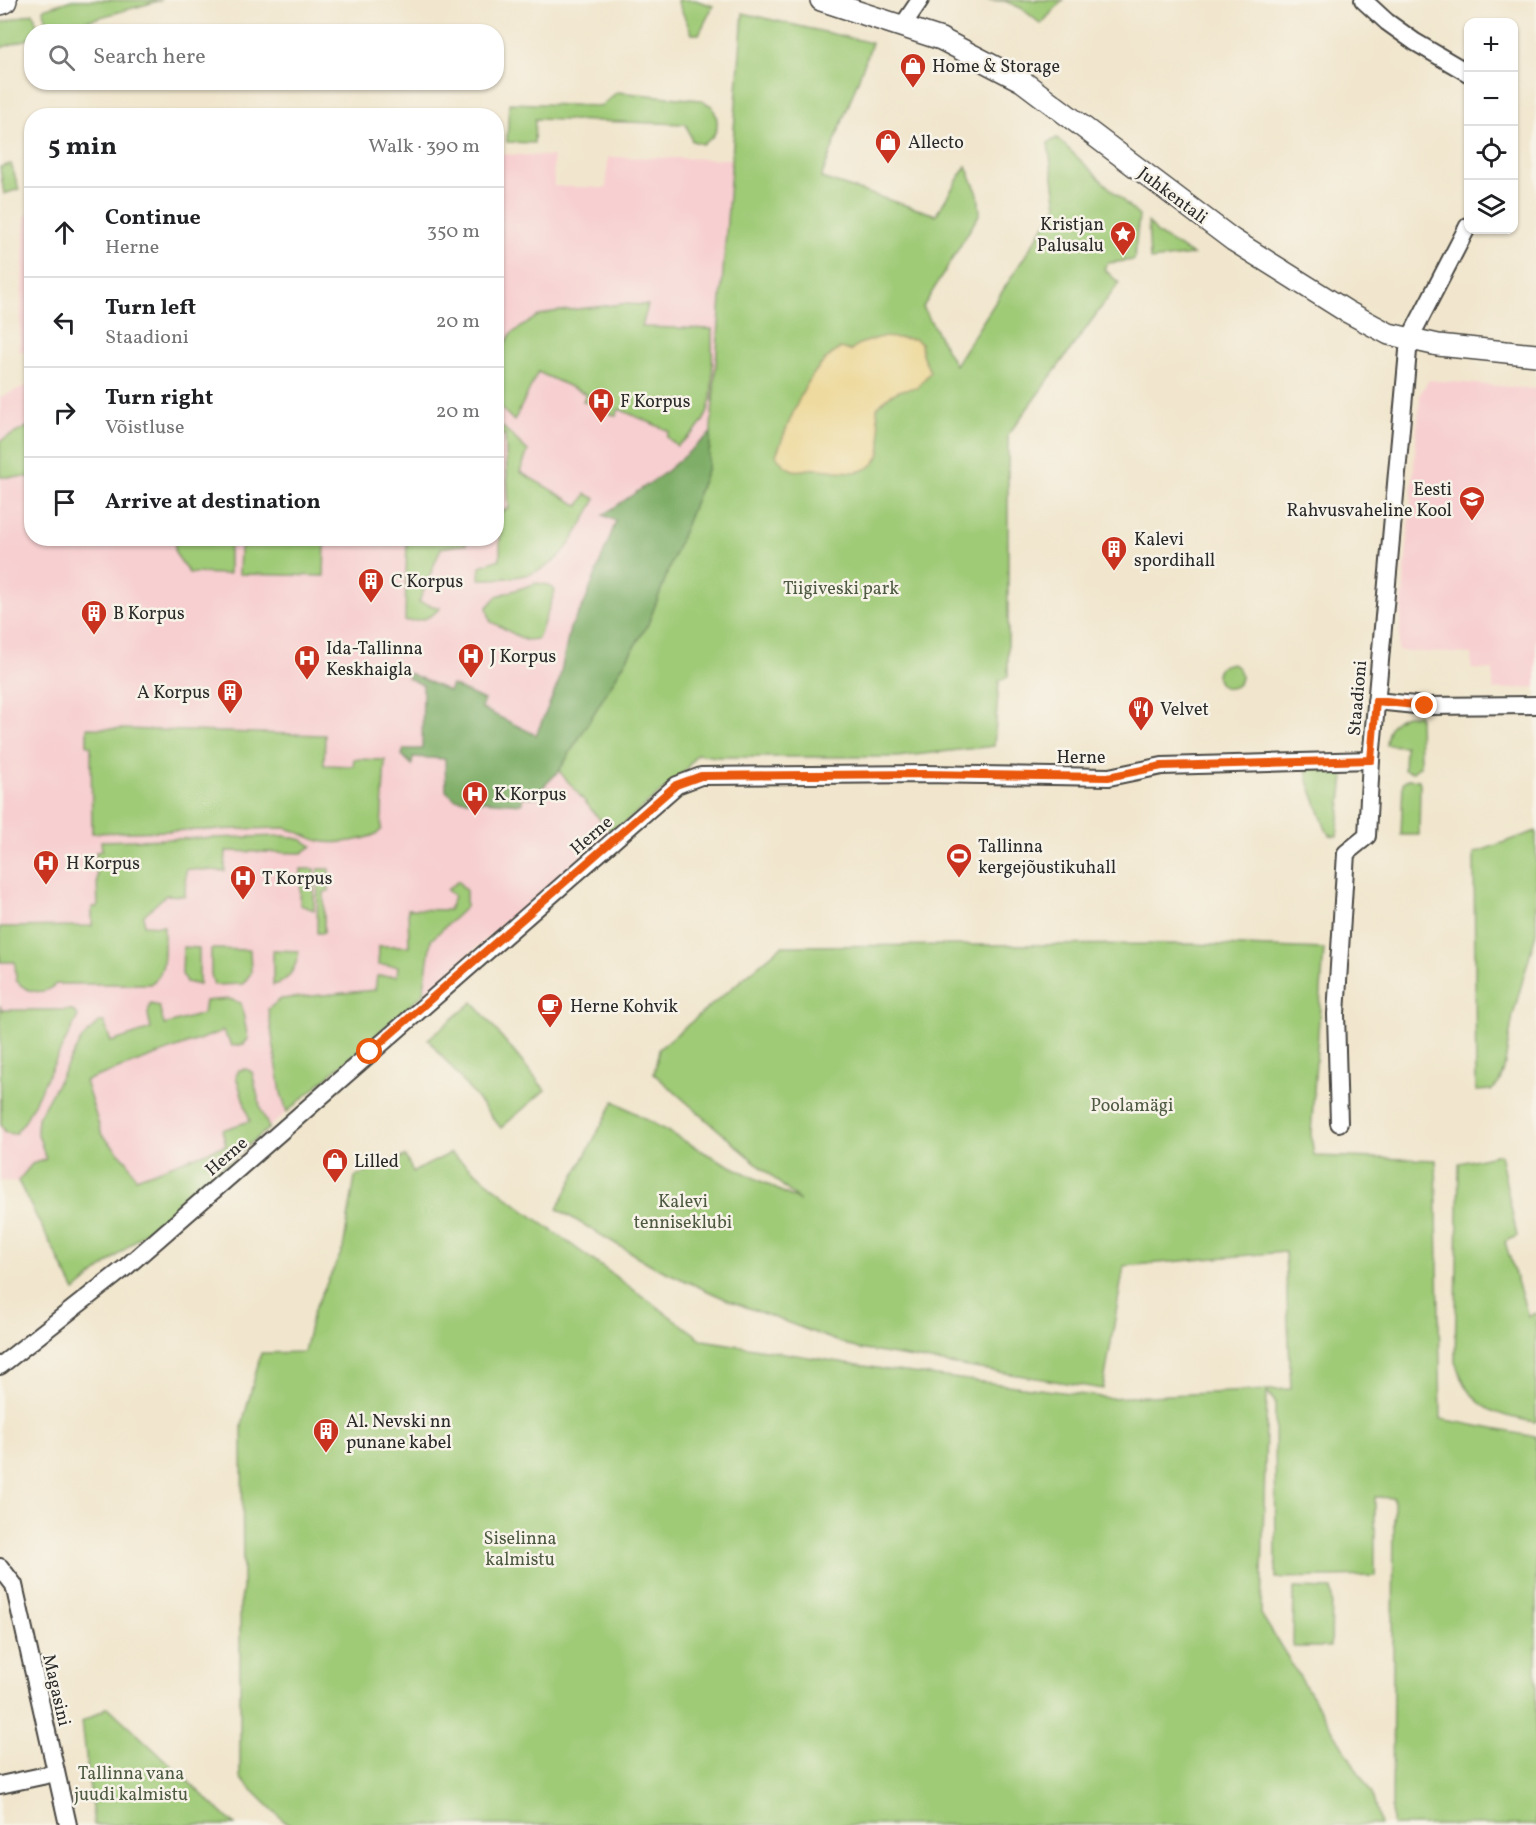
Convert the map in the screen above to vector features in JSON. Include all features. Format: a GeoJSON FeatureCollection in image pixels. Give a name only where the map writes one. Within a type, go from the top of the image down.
{"type":"FeatureCollection","features":[{"type":"Feature","properties":{"kind":"street","name":"Juhkentali"},"geometry":{"type":"LineString","coordinates":[[821,0],[941,39],[1023,81],[1233,240],[1346,311],[1389,334],[1409,340],[1536,355]]}},
{"type":"Feature","properties":{"kind":"street"},"geometry":{"type":"LineString","coordinates":[[903,25],[920,0]]}},
{"type":"Feature","properties":{"kind":"street"},"geometry":{"type":"LineString","coordinates":[[1363,0],[1415,42],[1466,72]]}},
{"type":"Feature","properties":{"kind":"street"},"geometry":{"type":"LineString","coordinates":[[1409,340],[1464,234]]}},
{"type":"Feature","properties":{"kind":"street","name":"Staadioni"},"geometry":{"type":"LineString","coordinates":[[1339,1123],[1336,1014],[1346,853],[1367,836],[1371,760],[1409,340]]}},
{"type":"Feature","properties":{"kind":"street"},"geometry":{"type":"LineString","coordinates":[[1376,701],[1425,706],[1536,705]]}},
{"type":"Feature","properties":{"kind":"street","name":"Herne"},"geometry":{"type":"LineString","coordinates":[[0,1366],[126,1267],[181,1220],[676,785],[701,776],[924,774],[1108,777],[1162,766],[1371,760]]}},
{"type":"Feature","properties":{"kind":"street","name":"Magasini"},"geometry":{"type":"LineString","coordinates":[[0,1567],[14,1585],[68,1825]]}},
{"type":"Feature","properties":{"kind":"street"},"geometry":{"type":"LineString","coordinates":[[0,1785],[56,1773]]}},
{"type":"Feature","properties":{"kind":"shaded area","name":"Ida-Tallinna Keskhaigla"},"geometry":{"type":"Polygon","coordinates":[[[504,154],[553,156],[554,186],[606,188],[608,157],[733,159],[708,467],[648,624],[559,771],[612,834],[493,933],[202,1186],[75,1291],[18,1182],[0,1181],[0,397],[24,387],[24,546],[504,546],[504,154]]]}},
{"type":"Feature","properties":{"kind":"shaded area"},"geometry":{"type":"Polygon","coordinates":[[[24,239],[24,350],[19,352],[24,239]]]}},
{"type":"Feature","properties":{"kind":"shaded area","name":"Eesti Rahvusvaheline Kool"},"geometry":{"type":"Polygon","coordinates":[[[1429,380],[1536,389],[1536,687],[1493,690],[1493,670],[1471,669],[1472,654],[1398,651],[1420,394],[1429,380]]]}},
{"type":"Feature","properties":{"kind":"green space"},"geometry":{"type":"Polygon","coordinates":[[[72,0],[162,0],[75,24],[48,24],[43,9],[72,0]]]}},
{"type":"Feature","properties":{"kind":"green space"},"geometry":{"type":"Polygon","coordinates":[[[677,0],[695,0],[713,6],[699,34],[692,34],[677,0]]]}},
{"type":"Feature","properties":{"kind":"green space"},"geometry":{"type":"Polygon","coordinates":[[[987,0],[1063,0],[1041,24],[1021,8],[1005,1],[987,0]]]}},
{"type":"Feature","properties":{"kind":"green space"},"geometry":{"type":"Polygon","coordinates":[[[33,13],[37,24],[24,24],[24,40],[0,48],[0,23],[33,13]]]}},
{"type":"Feature","properties":{"kind":"green space","name":"Tiigiveski park"},"geometry":{"type":"Polygon","coordinates":[[[743,13],[872,43],[821,178],[936,215],[966,166],[978,194],[980,213],[923,307],[955,365],[1057,206],[1048,143],[1057,138],[1139,216],[1134,260],[1108,263],[1104,269],[1119,283],[1008,435],[1008,677],[999,681],[994,746],[897,757],[717,757],[697,754],[684,772],[612,834],[559,771],[648,624],[708,467],[743,13]]]}},
{"type":"Feature","properties":{"kind":"green space"},"geometry":{"type":"Polygon","coordinates":[[[617,92],[700,100],[712,106],[717,128],[712,137],[702,144],[692,141],[686,124],[535,119],[534,143],[507,142],[509,103],[601,106],[617,92]]]}},
{"type":"Feature","properties":{"kind":"green space"},"geometry":{"type":"Polygon","coordinates":[[[11,164],[19,189],[4,194],[0,167],[11,164]]]}},
{"type":"Feature","properties":{"kind":"green space"},"geometry":{"type":"Polygon","coordinates":[[[1148,222],[1158,234],[1193,255],[1150,260],[1148,222]]]}},
{"type":"Feature","properties":{"kind":"green space"},"geometry":{"type":"Polygon","coordinates":[[[622,304],[648,305],[642,327],[712,329],[712,390],[707,413],[702,423],[677,446],[667,437],[669,431],[619,409],[616,416],[583,401],[586,394],[538,372],[514,421],[504,411],[504,346],[511,334],[538,316],[552,312],[622,304]]]}},
{"type":"Feature","properties":{"kind":"green space"},"geometry":{"type":"Polygon","coordinates":[[[504,428],[528,451],[520,472],[579,506],[586,494],[596,499],[574,537],[553,562],[540,570],[524,575],[479,579],[480,566],[500,559],[500,546],[504,546],[504,510],[509,508],[504,428]]]}},
{"type":"Feature","properties":{"kind":"green space"},"geometry":{"type":"Polygon","coordinates":[[[24,429],[24,477],[0,477],[0,441],[24,429]]]}},
{"type":"Feature","properties":{"kind":"green space"},"geometry":{"type":"Polygon","coordinates":[[[711,433],[708,467],[648,624],[559,771],[539,791],[539,797],[522,797],[522,804],[455,799],[446,791],[445,759],[413,757],[412,765],[402,755],[404,749],[422,749],[423,685],[408,678],[409,673],[449,691],[452,685],[484,700],[481,708],[536,735],[559,681],[570,628],[585,602],[616,521],[603,515],[663,474],[711,433]]]}},
{"type":"Feature","properties":{"kind":"green space"},"geometry":{"type":"Polygon","coordinates":[[[175,546],[231,546],[229,549],[229,574],[189,573],[175,553],[175,546]]]}},
{"type":"Feature","properties":{"kind":"green space"},"geometry":{"type":"Polygon","coordinates":[[[242,546],[325,546],[324,576],[239,574],[240,549],[242,546]]]}},
{"type":"Feature","properties":{"kind":"green space"},"geometry":{"type":"Polygon","coordinates":[[[407,546],[454,546],[441,548],[419,602],[440,608],[424,619],[405,621],[407,546]]]}},
{"type":"Feature","properties":{"kind":"green space"},"geometry":{"type":"Polygon","coordinates":[[[537,583],[548,585],[555,591],[538,639],[525,640],[490,621],[487,607],[497,596],[537,583]]]}},
{"type":"Feature","properties":{"kind":"green space"},"geometry":{"type":"Polygon","coordinates":[[[1229,664],[1238,667],[1241,676],[1238,685],[1229,688],[1220,685],[1217,676],[1220,667],[1229,664]]]}},
{"type":"Feature","properties":{"kind":"green space"},"geometry":{"type":"Polygon","coordinates":[[[1406,715],[1419,715],[1420,766],[1413,772],[1404,770],[1405,746],[1386,745],[1387,734],[1391,726],[1406,715]]]}},
{"type":"Feature","properties":{"kind":"green space"},"geometry":{"type":"Polygon","coordinates":[[[87,728],[325,735],[324,765],[353,766],[354,759],[385,760],[381,830],[377,834],[362,839],[334,842],[315,840],[284,828],[92,833],[91,746],[87,745],[87,728]]]}},
{"type":"Feature","properties":{"kind":"green space"},"geometry":{"type":"Polygon","coordinates":[[[1306,767],[1345,768],[1337,836],[1330,835],[1326,830],[1308,781],[1306,767]]]}},
{"type":"Feature","properties":{"kind":"green space"},"geometry":{"type":"Polygon","coordinates":[[[1408,779],[1419,780],[1420,784],[1419,835],[1401,835],[1403,782],[1408,779]]]}},
{"type":"Feature","properties":{"kind":"green space"},"geometry":{"type":"Polygon","coordinates":[[[1536,831],[1536,933],[1513,1015],[1504,1069],[1499,1083],[1492,1090],[1476,1091],[1474,853],[1536,831]]]}},
{"type":"Feature","properties":{"kind":"green space"},"geometry":{"type":"Polygon","coordinates":[[[285,836],[303,840],[312,846],[302,853],[226,851],[225,871],[186,869],[185,896],[166,895],[144,915],[144,925],[164,926],[163,966],[156,979],[150,984],[56,984],[46,990],[35,991],[25,988],[16,980],[15,962],[0,962],[0,927],[92,926],[92,907],[98,907],[96,852],[102,851],[101,841],[285,836]]]}},
{"type":"Feature","properties":{"kind":"green space"},"geometry":{"type":"Polygon","coordinates":[[[301,869],[314,869],[314,910],[300,905],[301,869]]]}},
{"type":"Feature","properties":{"kind":"green space"},"geometry":{"type":"Polygon","coordinates":[[[318,869],[329,869],[329,891],[324,892],[324,933],[317,933],[318,869]]]}},
{"type":"Feature","properties":{"kind":"green space"},"geometry":{"type":"Polygon","coordinates":[[[458,881],[466,891],[466,907],[431,940],[423,994],[287,1112],[281,1093],[268,1009],[281,999],[375,990],[377,976],[397,976],[398,966],[378,965],[379,946],[409,946],[408,909],[449,910],[454,896],[447,890],[458,881]]]}},
{"type":"Feature","properties":{"kind":"green space"},"geometry":{"type":"Polygon","coordinates":[[[1192,944],[1324,949],[1311,1134],[1314,1156],[1436,1160],[1441,1419],[1536,1437],[1536,1825],[1392,1825],[1394,1498],[1375,1497],[1375,1576],[1276,1578],[1275,1402],[1267,1391],[1261,1614],[1372,1794],[1380,1825],[288,1825],[240,1778],[240,1605],[243,1589],[242,1425],[261,1353],[304,1352],[313,1312],[343,1249],[355,1177],[405,1156],[413,1172],[451,1153],[525,1211],[703,1340],[889,1370],[1109,1398],[1291,1389],[1285,1252],[1124,1266],[1103,1389],[858,1349],[730,1301],[655,1267],[557,1209],[614,1101],[709,1155],[800,1201],[654,1074],[659,1049],[782,946],[1192,944]]]}},
{"type":"Feature","properties":{"kind":"green space"},"geometry":{"type":"Polygon","coordinates":[[[183,947],[199,948],[199,985],[186,982],[182,974],[183,947]]]}},
{"type":"Feature","properties":{"kind":"green space"},"geometry":{"type":"Polygon","coordinates":[[[211,949],[250,950],[251,973],[243,984],[214,985],[211,975],[211,949]]]}},
{"type":"Feature","properties":{"kind":"green space"},"geometry":{"type":"Polygon","coordinates":[[[273,950],[299,951],[288,977],[279,984],[273,985],[273,950]]]}},
{"type":"Feature","properties":{"kind":"green space"},"geometry":{"type":"Polygon","coordinates":[[[229,999],[241,1003],[248,1039],[244,1044],[232,1046],[223,1031],[85,1081],[102,1135],[127,1161],[136,1178],[226,1145],[222,1130],[250,1121],[236,1076],[239,1070],[246,1069],[252,1072],[261,1110],[269,1128],[75,1291],[18,1181],[32,1164],[46,1159],[37,1131],[38,1118],[81,1040],[99,1022],[104,1022],[111,1042],[151,1029],[148,1014],[150,1004],[159,1006],[164,1025],[203,1014],[205,1001],[229,999]]]}},
{"type":"Feature","properties":{"kind":"green space"},"geometry":{"type":"Polygon","coordinates":[[[473,1002],[545,1090],[501,1128],[428,1039],[473,1002]]]}},
{"type":"Feature","properties":{"kind":"green space"},"geometry":{"type":"Polygon","coordinates":[[[0,1005],[1,1010],[72,1010],[78,1016],[25,1121],[15,1134],[6,1133],[1,1125],[0,1005]]]}},
{"type":"Feature","properties":{"kind":"green space"},"geometry":{"type":"Polygon","coordinates":[[[1500,1154],[1517,1236],[1505,1242],[1528,1316],[1536,1313],[1536,1422],[1506,1416],[1484,1406],[1468,1390],[1455,1362],[1459,1163],[1500,1154]]]}},
{"type":"Feature","properties":{"kind":"green space"},"geometry":{"type":"Polygon","coordinates":[[[1294,1588],[1332,1589],[1331,1647],[1293,1647],[1294,1588]]]}},
{"type":"Feature","properties":{"kind":"green space","name":"Tallinna vana juudi kalmistu"},"geometry":{"type":"Polygon","coordinates":[[[108,1707],[235,1825],[94,1825],[82,1722],[108,1707]]]}},
{"type":"Feature","properties":{"kind":"sand"},"geometry":{"type":"Polygon","coordinates":[[[881,337],[915,339],[921,343],[922,354],[930,372],[917,388],[894,393],[877,408],[881,448],[877,459],[865,469],[849,472],[796,470],[785,466],[776,455],[801,396],[818,369],[828,357],[841,348],[851,351],[859,344],[881,337]]]}},
{"type":"Feature","properties":{"kind":"place","name":"Home & Storage"},"geometry":{"type":"Point","coordinates":[913,89]}},
{"type":"Feature","properties":{"kind":"place","name":"Allecto"},"geometry":{"type":"Point","coordinates":[888,165]}},
{"type":"Feature","properties":{"kind":"place","name":"Kristjan Palusalu"},"geometry":{"type":"Point","coordinates":[1123,257]}},
{"type":"Feature","properties":{"kind":"place","name":"F Korpus"},"geometry":{"type":"Point","coordinates":[601,424]}},
{"type":"Feature","properties":{"kind":"place","name":"Eesti Rahvusvaheline Kool"},"geometry":{"type":"Point","coordinates":[1472,522]}},
{"type":"Feature","properties":{"kind":"place","name":"Kalevi spordihall"},"geometry":{"type":"Point","coordinates":[1114,572]}},
{"type":"Feature","properties":{"kind":"place","name":"C Korpus"},"geometry":{"type":"Point","coordinates":[371,604]}},
{"type":"Feature","properties":{"kind":"place","name":"B Korpus"},"geometry":{"type":"Point","coordinates":[94,636]}},
{"type":"Feature","properties":{"kind":"place","name":"J Korpus"},"geometry":{"type":"Point","coordinates":[471,679]}},
{"type":"Feature","properties":{"kind":"place","name":"Ida-Tallinna Keskhaigla"},"geometry":{"type":"Point","coordinates":[307,681]}},
{"type":"Feature","properties":{"kind":"place","name":"A Korpus"},"geometry":{"type":"Point","coordinates":[230,715]}},
{"type":"Feature","properties":{"kind":"place","name":"Velvet"},"geometry":{"type":"Point","coordinates":[1141,732]}},
{"type":"Feature","properties":{"kind":"place","name":"K Korpus"},"geometry":{"type":"Point","coordinates":[475,817]}},
{"type":"Feature","properties":{"kind":"place","name":"Tallinna kergejõustikuhall"},"geometry":{"type":"Point","coordinates":[959,879]}},
{"type":"Feature","properties":{"kind":"place","name":"H Korpus"},"geometry":{"type":"Point","coordinates":[46,886]}},
{"type":"Feature","properties":{"kind":"place","name":"T Korpus"},"geometry":{"type":"Point","coordinates":[243,901]}},
{"type":"Feature","properties":{"kind":"place","name":"Herne Kohvik"},"geometry":{"type":"Point","coordinates":[550,1029]}},
{"type":"Feature","properties":{"kind":"place","name":"Lilled"},"geometry":{"type":"Point","coordinates":[335,1184]}},
{"type":"Feature","properties":{"kind":"place","name":"Al. Nevski nn punane kabel"},"geometry":{"type":"Point","coordinates":[326,1454]}},
{"type":"Feature","properties":{"kind":"route"},"geometry":{"type":"LineString","coordinates":[[370,1052],[520,920],[649,811],[676,785],[701,776],[924,774],[1108,777],[1162,766],[1371,760],[1376,701],[1425,706]]}},
{"type":"Feature","properties":{"kind":"park label","name":"Poolamägi"},"geometry":{"type":"Point","coordinates":[1132,1105]}},
{"type":"Feature","properties":{"kind":"park label","name":"Kalevi tenniseklubi"},"geometry":{"type":"Point","coordinates":[683,1211]}},
{"type":"Feature","properties":{"kind":"park label","name":"Siselinna kalmistu"},"geometry":{"type":"Point","coordinates":[520,1548]}}]}
